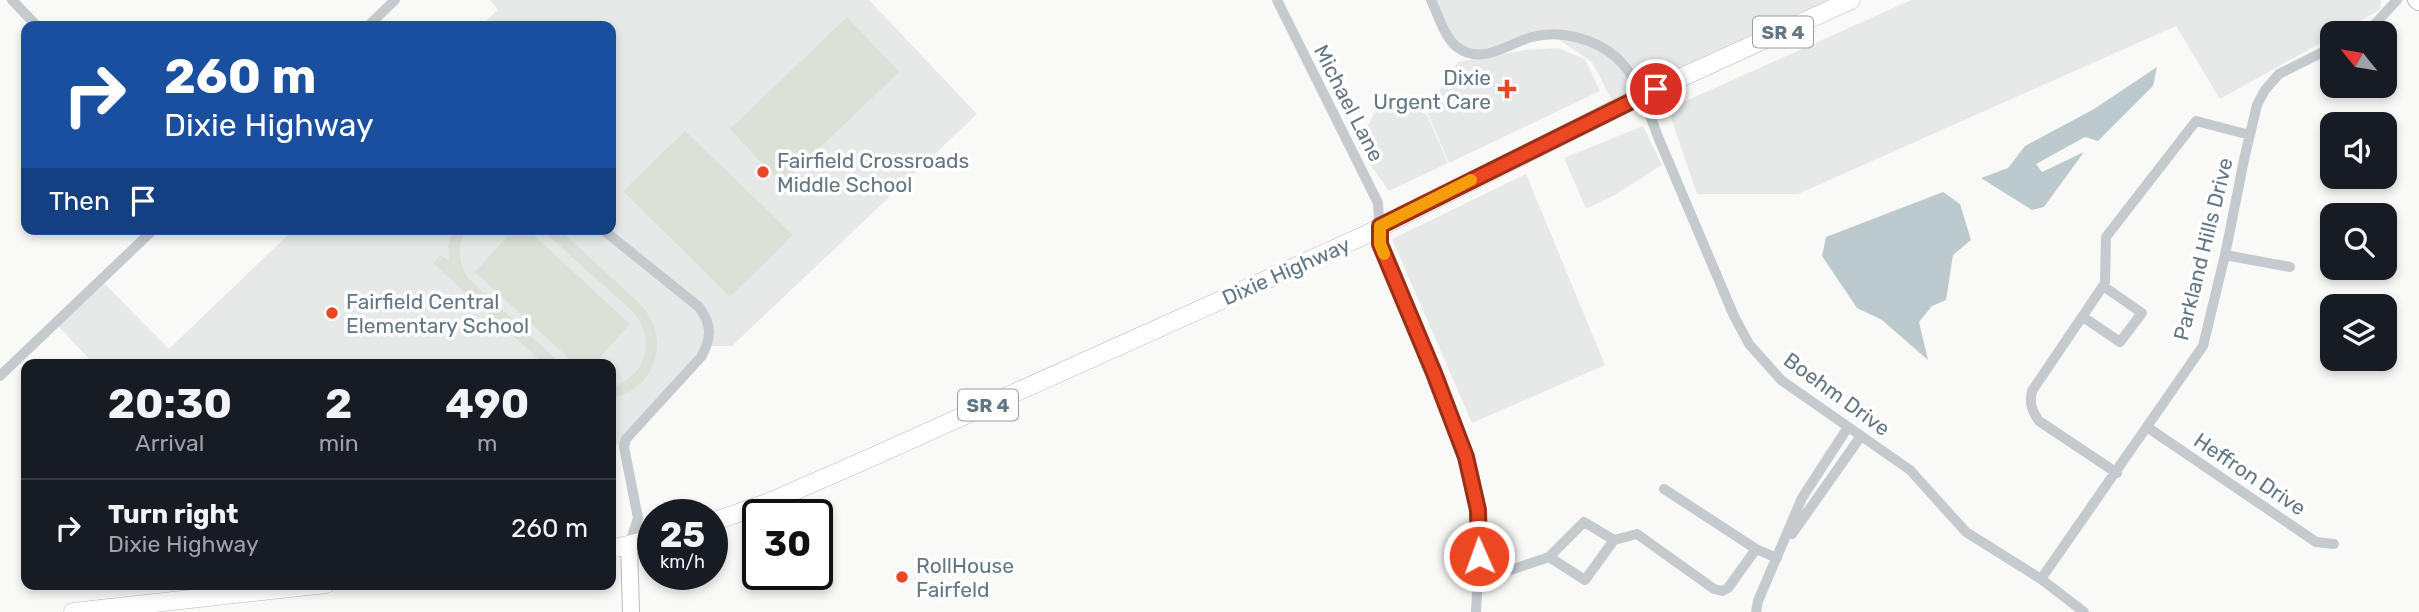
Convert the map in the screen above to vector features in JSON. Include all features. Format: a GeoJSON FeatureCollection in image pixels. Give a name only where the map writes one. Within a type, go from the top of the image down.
{"type":"FeatureCollection","features":[{"type":"Feature","properties":{"kind":"main road","name":"Dixie Highway"},"geometry":{"type":"LineString","coordinates":[[728,516],[767,503],[870,458],[1355,240],[1641,96],[1851,0]]}},
{"type":"Feature","properties":{"kind":"main road"},"geometry":{"type":"LineString","coordinates":[[616,548],[637,544]]}},
{"type":"Feature","properties":{"kind":"main road"},"geometry":{"type":"LineString","coordinates":[[73,612],[272,590]]}},
{"type":"Feature","properties":{"kind":"street"},"geometry":{"type":"LineString","coordinates":[[12,0],[32,21]]}},
{"type":"Feature","properties":{"kind":"street"},"geometry":{"type":"LineString","coordinates":[[373,21],[395,0]]}},
{"type":"Feature","properties":{"kind":"street","name":"Michael Lane"},"geometry":{"type":"LineString","coordinates":[[1277,0],[1378,203],[1380,244],[1434,373],[1472,477],[1478,510],[1476,612]]}},
{"type":"Feature","properties":{"kind":"street","name":"Boehm Drive"},"geometry":{"type":"LineString","coordinates":[[1431,0],[1449,39],[1465,52],[1489,54],[1530,37],[1543,35],[1583,39],[1605,49],[1618,59],[1641,96],[1734,316],[1749,344],[1781,380],[1910,470],[1966,532],[2041,579],[2084,612]]}},
{"type":"Feature","properties":{"kind":"street"},"geometry":{"type":"LineString","coordinates":[[2378,21],[2396,0]]}},
{"type":"Feature","properties":{"kind":"street","name":"Parkland Hills Drive"},"geometry":{"type":"LineString","coordinates":[[2041,579],[2203,346],[2257,105],[2265,90],[2279,74],[2320,54]]}},
{"type":"Feature","properties":{"kind":"street"},"geometry":{"type":"LineString","coordinates":[[2117,473],[2039,421],[2030,400],[2032,391],[2103,286],[2106,237],[2196,121],[2250,135]]}},
{"type":"Feature","properties":{"kind":"street"},"geometry":{"type":"LineString","coordinates":[[0,376],[148,235]]}},
{"type":"Feature","properties":{"kind":"street"},"geometry":{"type":"LineString","coordinates":[[609,235],[699,307],[707,318],[710,331],[708,346],[701,357],[626,439],[624,447],[638,519],[629,546],[631,612]]}},
{"type":"Feature","properties":{"kind":"street"},"geometry":{"type":"LineString","coordinates":[[2225,255],[2290,267]]}},
{"type":"Feature","properties":{"kind":"street"},"geometry":{"type":"LineString","coordinates":[[2083,317],[2120,342],[2141,313],[2103,286]]}},
{"type":"Feature","properties":{"kind":"street"},"geometry":{"type":"LineString","coordinates":[[1756,612],[1758,601],[1802,498],[1848,427]]}},
{"type":"Feature","properties":{"kind":"street","name":"Heffron Drive"},"geometry":{"type":"LineString","coordinates":[[2147,427],[2316,542],[2334,544]]}},
{"type":"Feature","properties":{"kind":"street"},"geometry":{"type":"LineString","coordinates":[[1779,553],[1861,436]]}},
{"type":"Feature","properties":{"kind":"street"},"geometry":{"type":"LineString","coordinates":[[1664,489],[1756,550],[1779,553]]}},
{"type":"Feature","properties":{"kind":"street"},"geometry":{"type":"LineString","coordinates":[[1478,577],[1502,573],[1549,557],[1584,522],[1614,540]]}},
{"type":"Feature","properties":{"kind":"street"},"geometry":{"type":"LineString","coordinates":[[1549,557],[1585,580],[1614,540],[1637,534],[1714,589],[1722,591],[1728,588],[1756,550]]}},
{"type":"Feature","properties":{"kind":"shaded area","name":"Fairfield Crossroads Middle School"},"geometry":{"type":"Polygon","coordinates":[[[490,0],[869,0],[977,114],[732,346],[708,346],[624,447],[616,444],[616,359],[89,359],[55,323],[101,280],[169,349],[288,235],[616,235],[616,21],[486,21],[498,10],[490,0]]]}},
{"type":"Feature","properties":{"kind":"shaded area"},"geometry":{"type":"Polygon","coordinates":[[[1431,0],[1850,0],[1616,108],[1592,62],[1552,35],[1489,54],[1457,47],[1431,0]]]}},
{"type":"Feature","properties":{"kind":"shaded area"},"geometry":{"type":"Polygon","coordinates":[[[1911,0],[2381,0],[2380,10],[2359,21],[2320,21],[2320,43],[2220,99],[2176,26],[1798,194],[1697,194],[1668,109],[1911,0]]]}},
{"type":"Feature","properties":{"kind":"shaded area"},"geometry":{"type":"Polygon","coordinates":[[[847,17],[899,72],[782,184],[730,129],[847,17]]]}},
{"type":"Feature","properties":{"kind":"shaded area"},"geometry":{"type":"Polygon","coordinates":[[[1558,48],[1585,59],[1600,91],[1449,163],[1428,114],[1447,75],[1458,62],[1525,50],[1558,48]]]}},
{"type":"Feature","properties":{"kind":"shaded area"},"geometry":{"type":"Polygon","coordinates":[[[2157,67],[2153,86],[2098,141],[2085,137],[2036,164],[2042,172],[2084,152],[2044,207],[2032,210],[1981,178],[2008,168],[2025,146],[2094,109],[2157,67]]]}},
{"type":"Feature","properties":{"kind":"shaded area"},"geometry":{"type":"Polygon","coordinates":[[[1393,96],[1427,115],[1448,163],[1389,191],[1358,147],[1378,105],[1393,96]]]}},
{"type":"Feature","properties":{"kind":"shaded area"},"geometry":{"type":"Polygon","coordinates":[[[1643,126],[1662,165],[1613,196],[1586,209],[1564,158],[1643,126]]]}},
{"type":"Feature","properties":{"kind":"shaded area"},"geometry":{"type":"Polygon","coordinates":[[[685,131],[793,235],[730,297],[623,191],[685,131]]]}},
{"type":"Feature","properties":{"kind":"shaded area"},"geometry":{"type":"Polygon","coordinates":[[[1526,174],[1605,365],[1472,423],[1392,239],[1526,174]]]}},
{"type":"Feature","properties":{"kind":"shaded area"},"geometry":{"type":"Polygon","coordinates":[[[1943,192],[1960,204],[1971,240],[1953,255],[1946,300],[1932,306],[1919,322],[1928,360],[1882,320],[1857,308],[1822,256],[1826,237],[1943,192]]]}},
{"type":"Feature","properties":{"kind":"shaded area"},"geometry":{"type":"Polygon","coordinates":[[[451,235],[464,235],[460,254],[469,279],[556,359],[539,359],[433,263],[441,255],[449,261],[448,246],[451,235]]]}},
{"type":"Feature","properties":{"kind":"shaded area"},"geometry":{"type":"Polygon","coordinates":[[[509,235],[534,235],[630,324],[598,359],[570,359],[475,272],[509,235]]]}},
{"type":"Feature","properties":{"kind":"shaded area"},"geometry":{"type":"Polygon","coordinates":[[[548,235],[565,235],[640,304],[650,317],[657,346],[655,360],[639,385],[616,396],[616,385],[633,375],[644,356],[645,334],[633,312],[548,235]]]}},
{"type":"Feature","properties":{"kind":"slow traffic"},"geometry":{"type":"LineString","coordinates":[[1384,254],[1380,244],[1380,226],[1471,180]]}},
{"type":"Feature","properties":{"kind":"place","name":"Dixie Urgent Care"},"geometry":{"type":"Point","coordinates":[1507,89]}},
{"type":"Feature","properties":{"kind":"place","name":"Fairfield Crossroads Middle School"},"geometry":{"type":"Point","coordinates":[763,172]}},
{"type":"Feature","properties":{"kind":"place","name":"Fairfield Central Elementary School"},"geometry":{"type":"Point","coordinates":[332,313]}},
{"type":"Feature","properties":{"kind":"place","name":"RollHouse Fairfeld"},"geometry":{"type":"Point","coordinates":[902,577]}},
{"type":"Feature","properties":{"kind":"route"},"geometry":{"type":"LineString","coordinates":[[1479,556],[1478,510],[1472,477],[1434,373],[1380,244],[1380,226],[1656,89]]}}]}
